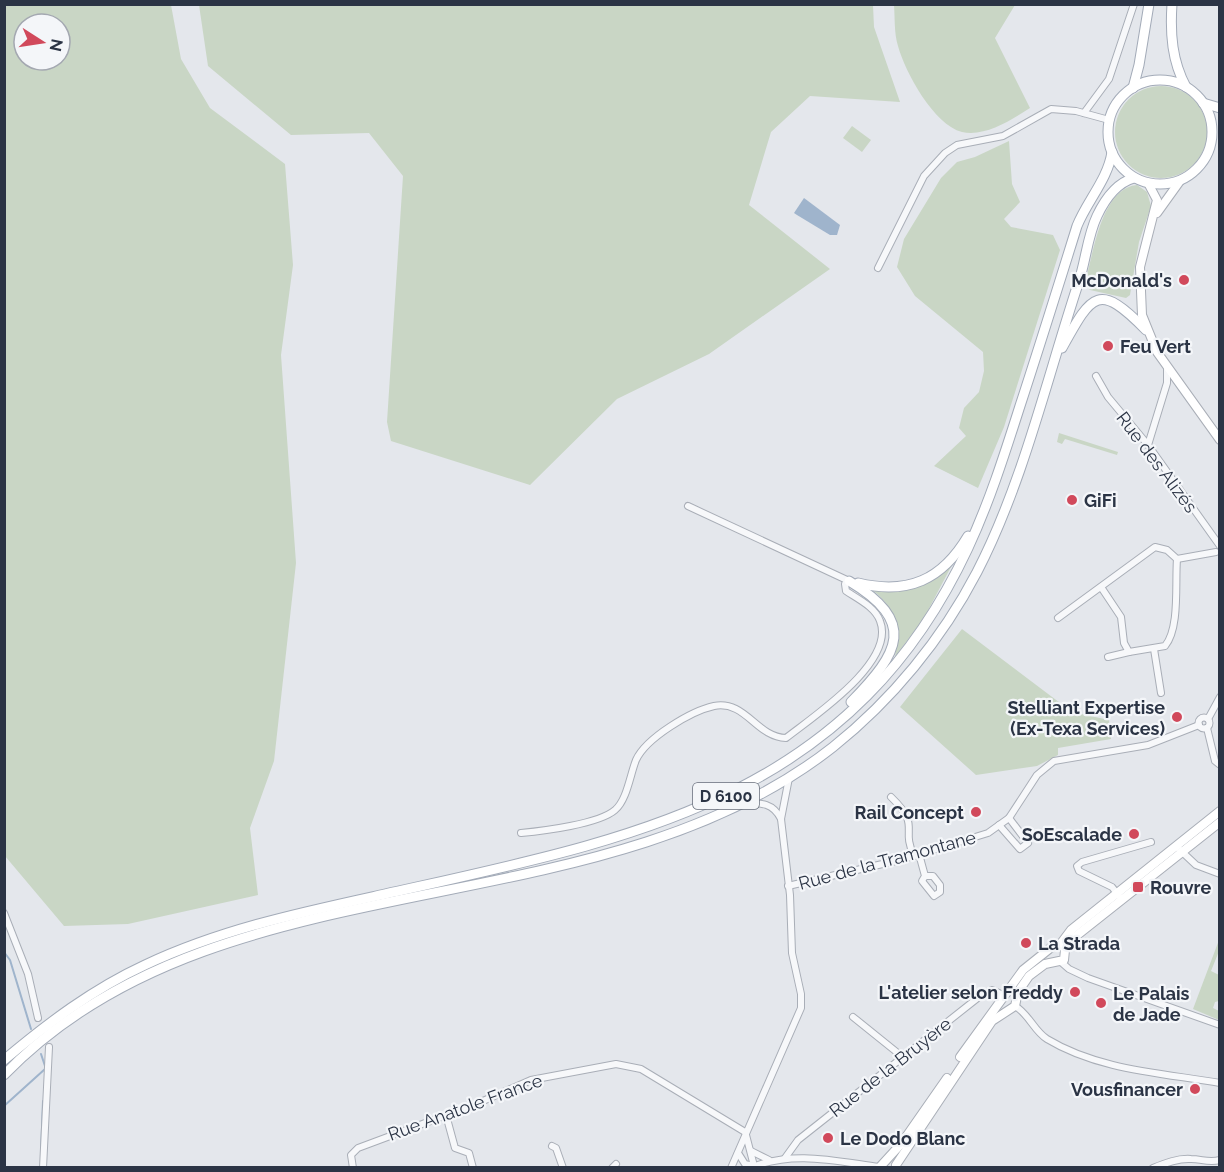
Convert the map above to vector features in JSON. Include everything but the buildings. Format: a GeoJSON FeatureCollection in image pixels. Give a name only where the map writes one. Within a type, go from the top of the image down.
{"type":"FeatureCollection","features":[{"type":"Feature","properties":{"kind":"main road"},"geometry":{"type":"LineString","coordinates":[[1133,88],[1149,4]]}},
{"type":"Feature","properties":{"kind":"main road"},"geometry":{"type":"LineString","coordinates":[[1172,8],[1173,50],[1176,66],[1186,87],[1203,103],[1211,120],[1209,149]]}},
{"type":"Feature","properties":{"kind":"main road"},"geometry":{"type":"LineString","coordinates":[[1186,87],[1160,80],[1133,88],[1114,107],[1109,120],[1109,141],[1112,152],[1121,167],[1134,178],[1148,183],[1170,184],[1195,171],[1209,149],[1220,139]]}},
{"type":"Feature","properties":{"kind":"main road"},"geometry":{"type":"LineString","coordinates":[[1203,103],[1220,108]]}},
{"type":"Feature","properties":{"kind":"main road","name":"D 6100"},"geometry":{"type":"LineString","coordinates":[[4,1060],[54,1020],[109,984],[145,964],[198,943],[266,921],[610,840],[720,799],[767,773],[810,744],[870,692],[911,644],[956,572],[984,508],[1077,226],[1083,210],[1106,174],[1112,152]]}},
{"type":"Feature","properties":{"kind":"main road","name":"D 6100"},"geometry":{"type":"LineString","coordinates":[[4,1075],[72,1019],[103,1000],[136,982],[208,951],[287,927],[607,854],[669,835],[744,803],[789,778],[833,747],[864,720],[905,678],[946,624],[977,572],[997,528],[1052,366],[1097,217],[1113,191],[1121,183],[1134,178]]}},
{"type":"Feature","properties":{"kind":"main road"},"geometry":{"type":"LineString","coordinates":[[1155,216],[1180,180]]}},
{"type":"Feature","properties":{"kind":"main road"},"geometry":{"type":"LineString","coordinates":[[1148,183],[1156,195],[1155,216],[1140,267],[1140,302],[1146,330],[1167,367],[1220,440]]}},
{"type":"Feature","properties":{"kind":"main road"},"geometry":{"type":"LineString","coordinates":[[1052,366],[1083,311],[1097,299],[1111,299],[1118,303],[1127,315],[1146,330]]}},
{"type":"Feature","properties":{"kind":"main road"},"geometry":{"type":"LineString","coordinates":[[849,580],[871,586],[898,587],[929,578],[954,558],[984,508]]}},
{"type":"Feature","properties":{"kind":"main road"},"geometry":{"type":"LineString","coordinates":[[810,744],[884,666],[893,645],[894,630],[886,608],[870,593],[849,580]]}},
{"type":"Feature","properties":{"kind":"main road"},"geometry":{"type":"LineString","coordinates":[[1062,948],[1120,896],[1179,849],[1220,811]]}},
{"type":"Feature","properties":{"kind":"main road"},"geometry":{"type":"LineString","coordinates":[[1179,849],[1220,822]]}},
{"type":"Feature","properties":{"kind":"main road"},"geometry":{"type":"LineString","coordinates":[[894,1164],[917,1122],[988,1015],[1023,970],[1053,946],[1062,948]]}},
{"type":"Feature","properties":{"kind":"main road"},"geometry":{"type":"LineString","coordinates":[[879,1167],[894,1164],[990,1023],[1011,1007],[1029,976],[1045,964],[1061,962],[1065,957],[1062,948]]}},
{"type":"Feature","properties":{"kind":"main road"},"geometry":{"type":"LineString","coordinates":[[1002,998],[1011,1007]]}},
{"type":"Feature","properties":{"kind":"street"},"geometry":{"type":"LineString","coordinates":[[1084,113],[1109,79],[1134,4]]}},
{"type":"Feature","properties":{"kind":"street"},"geometry":{"type":"LineString","coordinates":[[878,268],[924,176],[945,153],[957,145],[1004,136],[1051,109],[1084,113],[1109,120]]}},
{"type":"Feature","properties":{"kind":"street"},"geometry":{"type":"LineString","coordinates":[[1148,445],[1167,383],[1167,367]]}},
{"type":"Feature","properties":{"kind":"street","name":"Rue des Alizés"},"geometry":{"type":"LineString","coordinates":[[1096,376],[1125,422],[1148,445],[1219,550]]}},
{"type":"Feature","properties":{"kind":"street"},"geometry":{"type":"LineString","coordinates":[[521,833],[570,826],[616,810],[643,747],[650,740],[698,712],[714,706],[731,706],[743,711],[766,733],[786,738],[824,709],[871,664],[881,643],[883,632],[880,620],[873,609],[846,591],[845,584],[849,580],[688,506]]}},
{"type":"Feature","properties":{"kind":"street"},"geometry":{"type":"LineString","coordinates":[[1058,618],[1155,547],[1167,550],[1177,560],[1172,638],[1165,646],[1108,657]]}},
{"type":"Feature","properties":{"kind":"street"},"geometry":{"type":"LineString","coordinates":[[1177,560],[1219,550]]}},
{"type":"Feature","properties":{"kind":"street"},"geometry":{"type":"LineString","coordinates":[[1101,587],[1121,616],[1124,643],[1129,652]]}},
{"type":"Feature","properties":{"kind":"street"},"geometry":{"type":"LineString","coordinates":[[1154,649],[1161,693]]}},
{"type":"Feature","properties":{"kind":"street"},"geometry":{"type":"LineString","coordinates":[[1220,697],[1208,719],[1210,723],[1207,728],[1215,760],[1220,765]]}},
{"type":"Feature","properties":{"kind":"street"},"geometry":{"type":"LineString","coordinates":[[1207,728],[1202,729],[1199,725],[1200,720],[1208,719]]}},
{"type":"Feature","properties":{"kind":"street","name":"Rue de la Tramontane"},"geometry":{"type":"LineString","coordinates":[[789,886],[916,855],[988,833],[1009,818],[1037,775],[1054,761],[1148,745],[1199,725]]}},
{"type":"Feature","properties":{"kind":"street"},"geometry":{"type":"LineString","coordinates":[[731,1167],[792,1033],[801,1008],[801,994],[792,953],[789,886],[781,819],[789,778]]}},
{"type":"Feature","properties":{"kind":"street"},"geometry":{"type":"LineString","coordinates":[[891,797],[907,812],[910,821],[910,848],[916,855],[925,876]]}},
{"type":"Feature","properties":{"kind":"street"},"geometry":{"type":"LineString","coordinates":[[744,803],[766,804],[775,810],[781,819]]}},
{"type":"Feature","properties":{"kind":"street"},"geometry":{"type":"LineString","coordinates":[[999,825],[1020,849],[1028,843],[1009,818]]}},
{"type":"Feature","properties":{"kind":"street"},"geometry":{"type":"LineString","coordinates":[[1120,896],[1112,887],[1079,871],[1077,867],[1082,862],[1151,842]]}},
{"type":"Feature","properties":{"kind":"street"},"geometry":{"type":"LineString","coordinates":[[1179,849],[1196,865],[1220,874]]}},
{"type":"Feature","properties":{"kind":"street"},"geometry":{"type":"LineString","coordinates":[[4,913],[28,974],[39,1018]]}},
{"type":"Feature","properties":{"kind":"street"},"geometry":{"type":"LineString","coordinates":[[1061,962],[1069,969],[1088,978],[1220,1025]]}},
{"type":"Feature","properties":{"kind":"street","name":"Rue de la Bruyère"},"geometry":{"type":"LineString","coordinates":[[784,1158],[798,1140],[984,993],[992,990],[1002,998]]}},
{"type":"Feature","properties":{"kind":"street"},"geometry":{"type":"LineString","coordinates":[[1011,1007],[1028,1016],[1044,1038],[1085,1056],[1113,1065],[1220,1083]]}},
{"type":"Feature","properties":{"kind":"street"},"geometry":{"type":"LineString","coordinates":[[853,1017],[904,1058]]}},
{"type":"Feature","properties":{"kind":"street"},"geometry":{"type":"LineString","coordinates":[[43,1167],[49,1047]]}},
{"type":"Feature","properties":{"kind":"street","name":"Rue Anatole France"},"geometry":{"type":"LineString","coordinates":[[354,1167],[351,1155],[358,1148],[531,1080],[616,1064],[641,1069],[745,1132]]}},
{"type":"Feature","properties":{"kind":"street"},"geometry":{"type":"LineString","coordinates":[[446,1115],[455,1148],[469,1153],[473,1167]]}},
{"type":"Feature","properties":{"kind":"street"},"geometry":{"type":"LineString","coordinates":[[745,1132],[752,1167]]}},
{"type":"Feature","properties":{"kind":"street"},"geometry":{"type":"LineString","coordinates":[[552,1146],[556,1148],[563,1167]]}},
{"type":"Feature","properties":{"kind":"street"},"geometry":{"type":"LineString","coordinates":[[750,1150],[769,1160]]}},
{"type":"Feature","properties":{"kind":"street"},"geometry":{"type":"LineString","coordinates":[[738,1153],[745,1164],[752,1167],[769,1160],[784,1158],[812,1158],[879,1167]]}},
{"type":"Feature","properties":{"kind":"street"},"geometry":{"type":"LineString","coordinates":[[811,1167],[812,1158]]}},
{"type":"Feature","properties":{"kind":"street"},"geometry":{"type":"LineString","coordinates":[[1153,1167],[1168,1161],[1192,1158],[1209,1162],[1220,1160]]}},
{"type":"Feature","properties":{"kind":"green space"},"geometry":{"type":"Polygon","coordinates":[[[4,5],[171,5],[181,59],[210,108],[285,164],[293,265],[281,355],[296,563],[274,761],[250,828],[258,895],[128,924],[64,926],[5,856],[4,5]]]}},
{"type":"Feature","properties":{"kind":"green space"},"geometry":{"type":"Polygon","coordinates":[[[199,5],[873,5],[874,27],[900,102],[810,96],[771,132],[749,205],[830,269],[709,354],[617,399],[530,485],[391,441],[387,422],[403,176],[369,133],[291,135],[208,66],[199,5]]]}},
{"type":"Feature","properties":{"kind":"green space"},"geometry":{"type":"Polygon","coordinates":[[[894,5],[1015,5],[995,38],[1030,108],[989,130],[971,133],[951,127],[931,109],[907,69],[897,41],[894,5]]]}},
{"type":"Feature","properties":{"kind":"green space"},"geometry":{"type":"Polygon","coordinates":[[[1161,86],[1179,90],[1193,100],[1203,114],[1207,132],[1203,150],[1193,164],[1179,174],[1161,178],[1143,174],[1129,164],[1119,150],[1115,132],[1119,114],[1129,100],[1143,90],[1161,86]]]}},
{"type":"Feature","properties":{"kind":"green space"},"geometry":{"type":"Polygon","coordinates":[[[852,126],[871,140],[862,152],[843,138],[852,126]]]}},
{"type":"Feature","properties":{"kind":"green space"},"geometry":{"type":"Polygon","coordinates":[[[1009,141],[1012,184],[1020,202],[1004,219],[1011,227],[1053,235],[1060,250],[1004,427],[978,488],[934,466],[966,436],[959,428],[964,408],[979,392],[984,371],[983,352],[915,296],[897,267],[904,239],[941,178],[957,162],[975,157],[1009,141]]]}},
{"type":"Feature","properties":{"kind":"green space"},"geometry":{"type":"Polygon","coordinates":[[[1137,185],[1147,192],[1151,206],[1139,242],[1130,295],[1126,298],[1090,290],[1085,283],[1100,225],[1115,198],[1125,189],[1137,185]]]}},
{"type":"Feature","properties":{"kind":"green space"},"geometry":{"type":"Polygon","coordinates":[[[1059,433],[1118,452],[1117,455],[1065,439],[1062,444],[1057,442],[1059,433]]]}},
{"type":"Feature","properties":{"kind":"green space"},"geometry":{"type":"Polygon","coordinates":[[[953,563],[924,618],[895,657],[897,638],[894,620],[886,604],[872,590],[905,589],[953,563]]]}},
{"type":"Feature","properties":{"kind":"green space"},"geometry":{"type":"Polygon","coordinates":[[[962,629],[1072,712],[1109,720],[1111,739],[1058,748],[1058,755],[1037,766],[976,775],[900,707],[962,629]]]}},
{"type":"Feature","properties":{"kind":"green space"},"geometry":{"type":"Polygon","coordinates":[[[1219,940],[1219,951],[1211,971],[1219,975],[1219,1001],[1215,1002],[1213,1008],[1219,1011],[1219,1020],[1193,1009],[1219,940]]]}},
{"type":"Feature","properties":{"kind":"water"},"geometry":{"type":"Polygon","coordinates":[[[804,198],[840,225],[837,235],[830,235],[794,213],[804,198]]]}},
{"type":"Feature","properties":{"kind":"waterway"},"geometry":{"type":"LineString","coordinates":[[4,952],[10,960],[31,1029]]}},
{"type":"Feature","properties":{"kind":"waterway"},"geometry":{"type":"LineString","coordinates":[[41,1054],[45,1066]]}},
{"type":"Feature","properties":{"kind":"waterway"},"geometry":{"type":"LineString","coordinates":[[4,1106],[45,1069]]}},
{"type":"Feature","properties":{"kind":"waterway"},"geometry":{"type":"LineString","coordinates":[[41,1153],[43,1101]]}},
{"type":"Feature","properties":{"kind":"place","name":"McDonald's"},"geometry":{"type":"Point","coordinates":[1184,280]}},
{"type":"Feature","properties":{"kind":"place","name":"Feu Vert"},"geometry":{"type":"Point","coordinates":[1108,346]}},
{"type":"Feature","properties":{"kind":"place","name":"GiFi"},"geometry":{"type":"Point","coordinates":[1072,500]}},
{"type":"Feature","properties":{"kind":"place","name":"Stelliant Expertise (Ex-Texa Services)"},"geometry":{"type":"Point","coordinates":[1177,717]}},
{"type":"Feature","properties":{"kind":"place","name":"Rail Concept"},"geometry":{"type":"Point","coordinates":[976,812]}},
{"type":"Feature","properties":{"kind":"place","name":"SoEscalade"},"geometry":{"type":"Point","coordinates":[1134,834]}},
{"type":"Feature","properties":{"kind":"place","name":"Rouvre"},"geometry":{"type":"Point","coordinates":[1138,887]}},
{"type":"Feature","properties":{"kind":"place","name":"La Strada"},"geometry":{"type":"Point","coordinates":[1026,943]}},
{"type":"Feature","properties":{"kind":"place","name":"L'atelier selon Freddy"},"geometry":{"type":"Point","coordinates":[1075,992]}},
{"type":"Feature","properties":{"kind":"place","name":"Le Palais de Jade"},"geometry":{"type":"Point","coordinates":[1101,1003]}},
{"type":"Feature","properties":{"kind":"place","name":"Vousfinancer"},"geometry":{"type":"Point","coordinates":[1195,1089]}},
{"type":"Feature","properties":{"kind":"place","name":"Le Dodo Blanc"},"geometry":{"type":"Point","coordinates":[828,1138]}}]}
